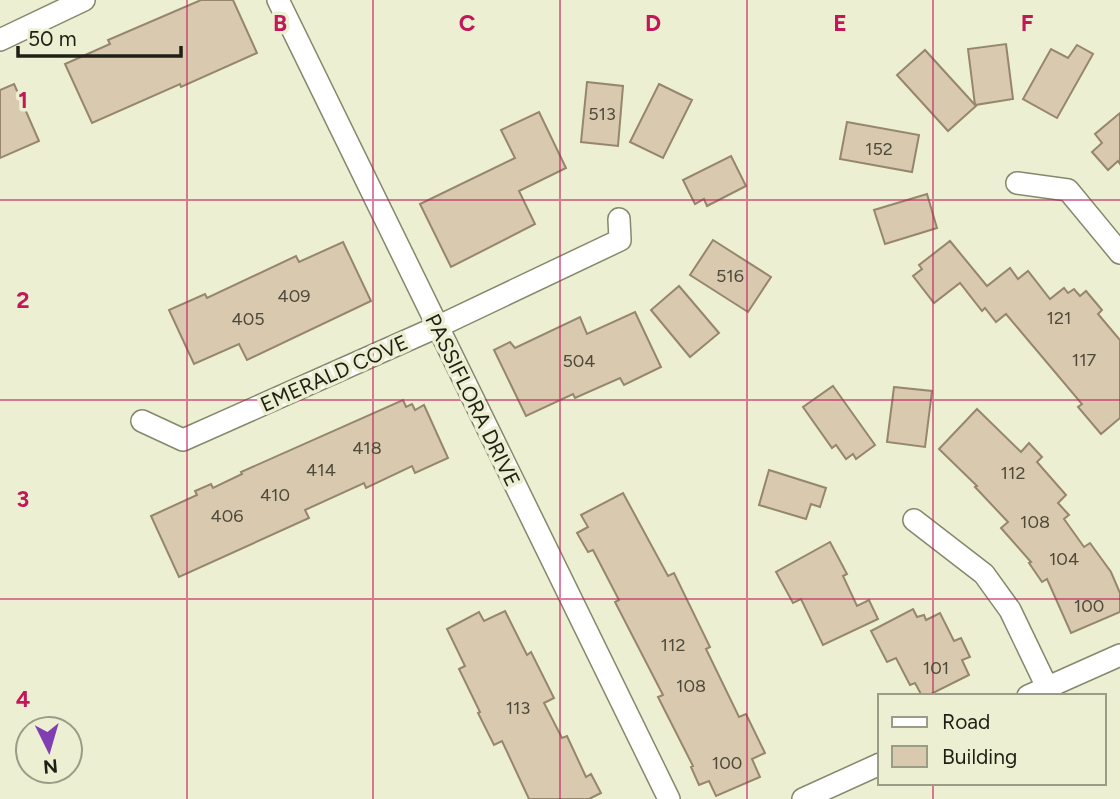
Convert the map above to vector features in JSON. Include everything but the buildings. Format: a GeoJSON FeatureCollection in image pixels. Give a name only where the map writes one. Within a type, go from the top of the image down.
{"type":"FeatureCollection","features":[{"type":"Feature","properties":{"kind":"street"},"geometry":{"type":"LineString","coordinates":[[0,40],[84,0]]}},
{"type":"Feature","properties":{"kind":"street","name":"PASSIFLORA DRIVE"},"geometry":{"type":"LineString","coordinates":[[278,0],[669,799]]}},
{"type":"Feature","properties":{"kind":"street"},"geometry":{"type":"LineString","coordinates":[[1017,183],[1068,190],[1120,253]]}},
{"type":"Feature","properties":{"kind":"street","name":"EMERALD COVE"},"geometry":{"type":"LineString","coordinates":[[142,421],[183,440],[437,327],[620,240],[619,219]]}},
{"type":"Feature","properties":{"kind":"street"},"geometry":{"type":"LineString","coordinates":[[914,520],[984,574],[1010,610],[1037,692],[1120,655]]}},
{"type":"Feature","properties":{"kind":"street"},"geometry":{"type":"LineString","coordinates":[[803,799],[878,765]]}}]}
